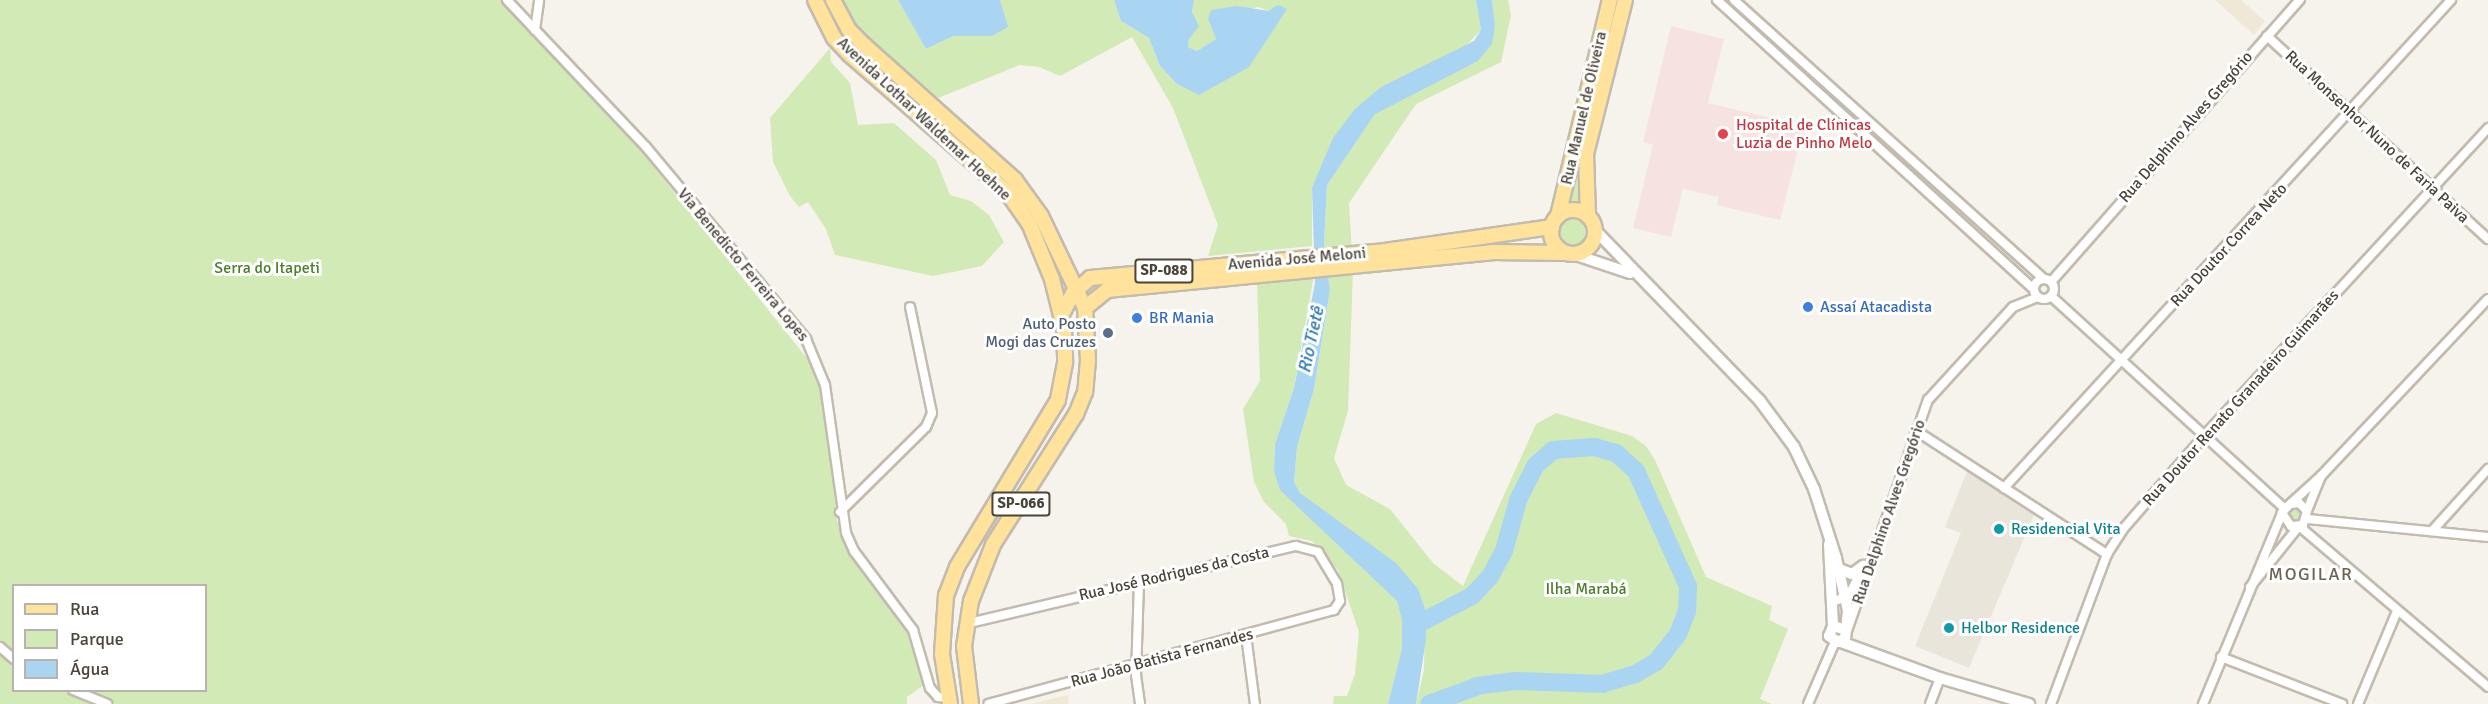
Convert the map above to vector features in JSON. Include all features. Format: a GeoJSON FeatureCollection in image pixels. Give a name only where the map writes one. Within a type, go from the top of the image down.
{"type":"FeatureCollection","features":[{"type":"Feature","properties":{"kind":"main road","name":"Avenida Lothar Waldemar Hoehne"},"geometry":{"type":"LineString","coordinates":[[815,0],[834,38],[850,55],[1007,192],[1029,223],[1052,279],[1061,316],[1065,363],[1058,400],[957,567],[946,595],[941,626],[949,701]]}},
{"type":"Feature","properties":{"kind":"main road","name":"Avenida Lothar Waldemar Hoehne"},"geometry":{"type":"LineString","coordinates":[[833,0],[849,30],[864,45],[1015,180],[1041,216],[1078,288],[1085,308],[1088,360],[1084,392],[1076,414],[993,545],[964,624],[971,704]]}},
{"type":"Feature","properties":{"kind":"main road","name":"Rua Manuel de Oliveira"},"geometry":{"type":"LineString","coordinates":[[1555,221],[1610,0]]}},
{"type":"Feature","properties":{"kind":"main road","name":"Rua Manuel de Oliveira"},"geometry":{"type":"LineString","coordinates":[[1587,216],[1586,154],[1625,0]]}},
{"type":"Feature","properties":{"kind":"main road","name":"SP-088"},"geometry":{"type":"LineString","coordinates":[[1555,221],[1576,211],[1587,216]]}},
{"type":"Feature","properties":{"kind":"main road"},"geometry":{"type":"LineString","coordinates":[[1555,221],[1555,245],[1569,253],[1591,244],[1594,230],[1587,216]]}},
{"type":"Feature","properties":{"kind":"main road","name":"Avenida José Meloni"},"geometry":{"type":"LineString","coordinates":[[1377,257],[1510,236],[1555,221]]}},
{"type":"Feature","properties":{"kind":"main road","name":"Avenida José Meloni"},"geometry":{"type":"LineString","coordinates":[[1078,288],[1090,278],[1377,257],[1492,252],[1569,253]]}},
{"type":"Feature","properties":{"kind":"main road","name":"Avenida José Meloni"},"geometry":{"type":"LineString","coordinates":[[1085,308],[1107,290],[1290,265]]}},
{"type":"Feature","properties":{"kind":"main road"},"geometry":{"type":"LineString","coordinates":[[1061,316],[1078,288]]}},
{"type":"Feature","properties":{"kind":"street","name":"Via Benedicto Ferreira Lopes"},"geometry":{"type":"LineString","coordinates":[[507,0],[646,147],[806,339],[825,385],[840,512],[855,551],[913,630],[930,688],[938,697],[949,701]]}},
{"type":"Feature","properties":{"kind":"street"},"geometry":{"type":"LineString","coordinates":[[535,30],[539,0]]}},
{"type":"Feature","properties":{"kind":"street"},"geometry":{"type":"LineString","coordinates":[[1717,0],[2036,293],[2051,296],[2121,362],[2286,509],[2288,524],[2299,526],[2488,687]]}},
{"type":"Feature","properties":{"kind":"street"},"geometry":{"type":"LineString","coordinates":[[1734,0],[2047,280],[2054,289],[2051,296]]}},
{"type":"Feature","properties":{"kind":"street","name":"Rua Delphino Alves Gregório"},"geometry":{"type":"LineString","coordinates":[[1808,704],[1843,636],[1871,567],[1866,563],[1915,430],[1937,387],[2013,307],[2036,293],[2036,282],[2047,280],[2300,0]]}},
{"type":"Feature","properties":{"kind":"street","name":"Rua Doutor Correa Neto"},"geometry":{"type":"LineString","coordinates":[[2004,488],[2352,112],[2451,0]]}},
{"type":"Feature","properties":{"kind":"street","name":"Rua Monsenhor Nuno de Faria Paiva"},"geometry":{"type":"LineString","coordinates":[[2267,36],[2488,239]]}},
{"type":"Feature","properties":{"kind":"street","name":"Rua Doutor Renato Granadeiro Guimarães"},"geometry":{"type":"LineString","coordinates":[[2051,704],[2108,554],[2123,529],[2204,435],[2488,128]]}},
{"type":"Feature","properties":{"kind":"street","name":"Avenida José Meloni"},"geometry":{"type":"LineString","coordinates":[[1594,230],[1633,274],[1760,401],[1784,431],[1814,489],[1829,541]]}},
{"type":"Feature","properties":{"kind":"street","name":"Avenida José Meloni"},"geometry":{"type":"LineString","coordinates":[[1569,253],[1633,274]]}},
{"type":"Feature","properties":{"kind":"street"},"geometry":{"type":"LineString","coordinates":[[2203,704],[2250,587],[2286,509],[2321,476],[2488,299]]}},
{"type":"Feature","properties":{"kind":"street"},"geometry":{"type":"LineString","coordinates":[[840,512],[926,427],[932,413],[910,307]]}},
{"type":"Feature","properties":{"kind":"street"},"geometry":{"type":"LineString","coordinates":[[1915,430],[2108,554]]}},
{"type":"Feature","properties":{"kind":"street"},"geometry":{"type":"LineString","coordinates":[[2432,531],[2488,469]]}},
{"type":"Feature","properties":{"kind":"street"},"geometry":{"type":"LineString","coordinates":[[2250,587],[2307,514],[2321,476]]}},
{"type":"Feature","properties":{"kind":"street"},"geometry":{"type":"LineString","coordinates":[[2286,509],[2302,505],[2307,514]]}},
{"type":"Feature","properties":{"kind":"street"},"geometry":{"type":"LineString","coordinates":[[2307,514],[2488,537]]}},
{"type":"Feature","properties":{"kind":"street"},"geometry":{"type":"LineString","coordinates":[[1829,541],[1839,568],[1845,597],[1843,636]]}},
{"type":"Feature","properties":{"kind":"street"},"geometry":{"type":"LineString","coordinates":[[1829,541],[1827,562],[1833,602],[1833,626],[1829,633],[1843,636]]}},
{"type":"Feature","properties":{"kind":"street","name":"Rua José Rodrigues da Costa"},"geometry":{"type":"LineString","coordinates":[[964,624],[1303,546],[1318,552],[1329,566],[1340,596],[1334,610]]}},
{"type":"Feature","properties":{"kind":"street"},"geometry":{"type":"LineString","coordinates":[[1839,568],[1852,574],[1866,563]]}},
{"type":"Feature","properties":{"kind":"street"},"geometry":{"type":"LineString","coordinates":[[1833,602],[1845,597],[1853,590],[1866,563]]}},
{"type":"Feature","properties":{"kind":"street"},"geometry":{"type":"LineString","coordinates":[[1139,582],[1136,665],[1140,704]]}},
{"type":"Feature","properties":{"kind":"street","name":"Rua João Batista Fernandes"},"geometry":{"type":"LineString","coordinates":[[989,704],[1334,610]]}},
{"type":"Feature","properties":{"kind":"street"},"geometry":{"type":"LineString","coordinates":[[2358,704],[2397,611]]}},
{"type":"Feature","properties":{"kind":"street"},"geometry":{"type":"LineString","coordinates":[[1833,626],[1843,636],[1869,651],[1940,678],[2029,704]]}},
{"type":"Feature","properties":{"kind":"street"},"geometry":{"type":"LineString","coordinates":[[1246,635],[1255,704]]}},
{"type":"Feature","properties":{"kind":"street"},"geometry":{"type":"LineString","coordinates":[[0,647],[12,657]]}},
{"type":"Feature","properties":{"kind":"street"},"geometry":{"type":"LineString","coordinates":[[2221,657],[2342,704]]}},
{"type":"Feature","properties":{"kind":"street"},"geometry":{"type":"LineString","coordinates":[[1930,704],[1940,678]]}},
{"type":"Feature","properties":{"kind":"street"},"geometry":{"type":"LineString","coordinates":[[78,692],[107,704]]}},
{"type":"Feature","properties":{"kind":"shaded area"},"geometry":{"type":"Polygon","coordinates":[[[2215,0],[2241,0],[2265,21],[2254,35],[2215,0]]]}},
{"type":"Feature","properties":{"kind":"shaded area","name":"Hospital de Clínicas Luzia de Pinho Melo"},"geometry":{"type":"Polygon","coordinates":[[[1671,26],[1724,39],[1708,103],[1804,126],[1780,220],[1717,205],[1719,197],[1683,189],[1671,237],[1633,228],[1653,145],[1643,142],[1671,26]]]}},
{"type":"Feature","properties":{"kind":"shaded area"},"geometry":{"type":"Polygon","coordinates":[[[1967,471],[2034,515],[1969,668],[1915,646],[1961,533],[1945,527],[1967,471]]]}},
{"type":"Feature","properties":{"kind":"shaded area"},"geometry":{"type":"Polygon","coordinates":[[[1068,695],[1069,704],[1031,704],[1068,695]]]}},
{"type":"Feature","properties":{"kind":"green space","name":"Serra do Itapeti"},"geometry":{"type":"Polygon","coordinates":[[[0,0],[502,0],[641,151],[817,371],[824,396],[837,521],[846,546],[914,639],[924,685],[907,697],[907,704],[0,704],[0,0]]]}},
{"type":"Feature","properties":{"kind":"green space"},"geometry":{"type":"Polygon","coordinates":[[[839,0],[898,0],[926,49],[953,36],[991,36],[1007,27],[1000,0],[1114,0],[1121,21],[1149,38],[1160,66],[1177,84],[1269,11],[1258,7],[1208,19],[1216,39],[1197,51],[1188,47],[1189,39],[1198,26],[1192,12],[1194,0],[1476,0],[1481,30],[1462,50],[1381,87],[1312,188],[1312,246],[1208,256],[1218,225],[1173,108],[1132,37],[1060,76],[1039,67],[1020,65],[938,98],[862,34],[839,0]]]}},
{"type":"Feature","properties":{"kind":"green space","name":"Ilha Marabá"},"geometry":{"type":"Polygon","coordinates":[[[1492,0],[1508,0],[1511,15],[1501,62],[1416,104],[1349,203],[1353,271],[1348,411],[1334,458],[1346,485],[1390,509],[1433,563],[1463,586],[1536,424],[1556,413],[1632,436],[1646,446],[1655,460],[1706,577],[1772,606],[1769,620],[1788,629],[1760,699],[1772,704],[1416,704],[1424,670],[1425,609],[1300,493],[1294,482],[1297,447],[1314,389],[1330,291],[1324,245],[1327,185],[1375,114],[1408,93],[1495,25],[1492,0]]]}},
{"type":"Feature","properties":{"kind":"green space"},"geometry":{"type":"Polygon","coordinates":[[[830,48],[831,62],[850,83],[858,125],[894,123],[936,160],[950,195],[971,201],[989,215],[1004,242],[982,266],[933,276],[835,255],[826,229],[808,202],[799,207],[790,196],[773,162],[770,118],[830,48]]]}},
{"type":"Feature","properties":{"kind":"green space"},"geometry":{"type":"Polygon","coordinates":[[[1578,159],[1580,159],[1584,202],[1567,201],[1578,159]]]}},
{"type":"Feature","properties":{"kind":"green space"},"geometry":{"type":"Polygon","coordinates":[[[1571,219],[1581,223],[1585,233],[1581,243],[1571,247],[1561,243],[1557,233],[1561,223],[1571,219]]]}},
{"type":"Feature","properties":{"kind":"green space"},"geometry":{"type":"Polygon","coordinates":[[[1314,275],[1294,388],[1275,444],[1274,471],[1397,601],[1402,620],[1402,648],[1388,704],[1333,704],[1334,696],[1347,696],[1355,674],[1359,632],[1338,570],[1312,541],[1289,536],[1286,524],[1264,502],[1254,482],[1243,409],[1260,381],[1257,281],[1314,275]]]}},
{"type":"Feature","properties":{"kind":"green space"},"geometry":{"type":"Polygon","coordinates":[[[2292,507],[2298,507],[2302,514],[2298,521],[2292,521],[2288,517],[2288,511],[2292,507]]]}},
{"type":"Feature","properties":{"kind":"water"},"geometry":{"type":"Polygon","coordinates":[[[898,0],[1000,0],[1008,27],[992,36],[953,36],[926,49],[898,0]]]}},
{"type":"Feature","properties":{"kind":"water"},"geometry":{"type":"Polygon","coordinates":[[[1114,0],[1194,0],[1192,12],[1199,26],[1189,39],[1188,47],[1197,51],[1216,39],[1208,19],[1211,10],[1237,6],[1269,11],[1278,5],[1287,9],[1249,67],[1199,95],[1177,84],[1160,66],[1149,38],[1121,21],[1114,0]]]}},
{"type":"Feature","properties":{"kind":"water","name":"Rio Tietê"},"geometry":{"type":"Polygon","coordinates":[[[1476,0],[1492,0],[1495,25],[1492,44],[1478,61],[1375,114],[1327,185],[1324,245],[1330,290],[1314,389],[1297,447],[1294,482],[1300,493],[1396,563],[1418,589],[1425,609],[1426,639],[1416,704],[1388,704],[1402,648],[1402,620],[1397,601],[1280,490],[1274,471],[1275,444],[1294,388],[1315,283],[1312,188],[1333,138],[1355,109],[1381,87],[1474,41],[1481,30],[1476,0]]]}},
{"type":"Feature","properties":{"kind":"waterway"},"geometry":{"type":"LineString","coordinates":[[1420,623],[1472,596],[1490,577],[1504,551],[1518,500],[1536,465],[1553,450],[1594,447],[1616,453],[1636,471],[1688,586],[1687,611],[1678,634],[1656,662],[1635,674],[1603,684],[1516,681],[1478,686],[1429,704]]}},
{"type":"Feature","properties":{"kind":"place","name":"Hospital de Clínicas Luzia de Pinho Melo"},"geometry":{"type":"Point","coordinates":[1723,134]}},
{"type":"Feature","properties":{"kind":"place","name":"Assaí Atacadista"},"geometry":{"type":"Point","coordinates":[1808,307]}},
{"type":"Feature","properties":{"kind":"place","name":"BR Mania"},"geometry":{"type":"Point","coordinates":[1137,318]}},
{"type":"Feature","properties":{"kind":"place","name":"Auto Posto Mogi das Cruzes"},"geometry":{"type":"Point","coordinates":[1108,333]}},
{"type":"Feature","properties":{"kind":"place","name":"Residencial Vita"},"geometry":{"type":"Point","coordinates":[1999,529]}},
{"type":"Feature","properties":{"kind":"place","name":"Helbor Residence"},"geometry":{"type":"Point","coordinates":[1949,628]}},
{"type":"Feature","properties":{"kind":"district","name":"MOGILAR"},"geometry":{"type":"Point","coordinates":[2311,574]}}]}
